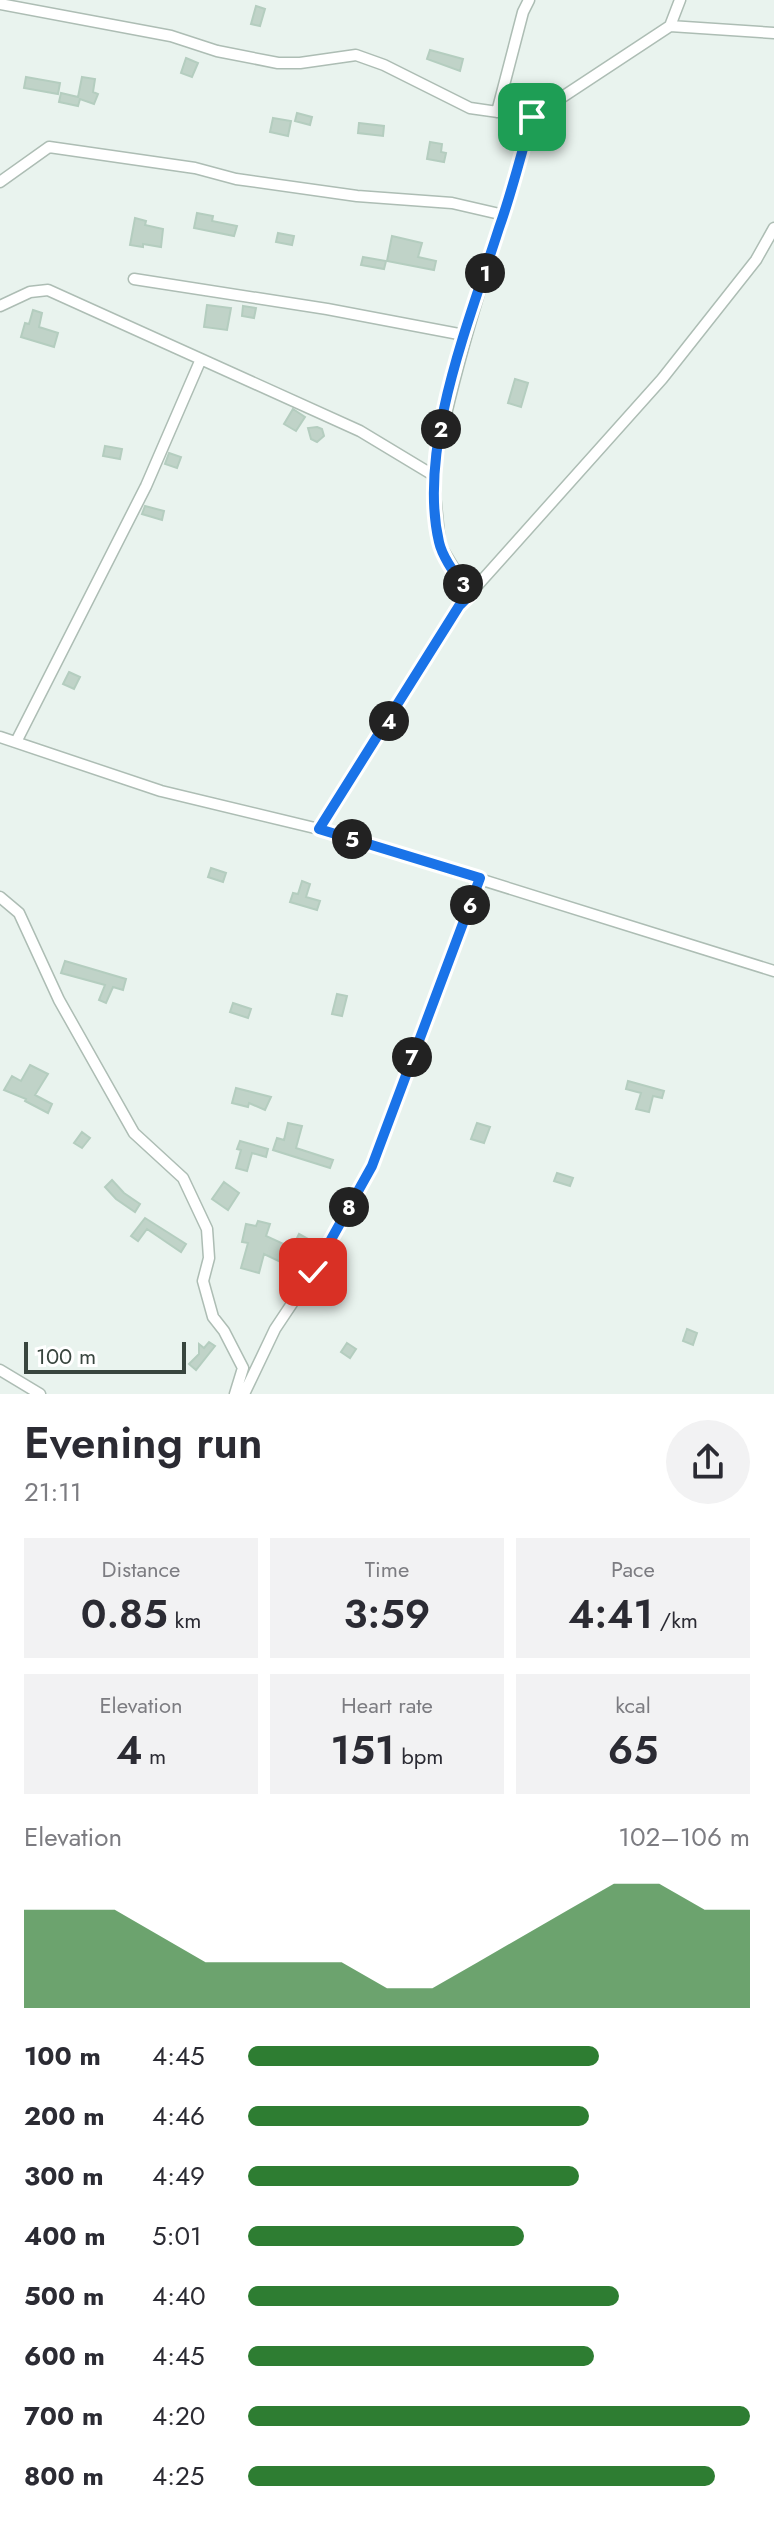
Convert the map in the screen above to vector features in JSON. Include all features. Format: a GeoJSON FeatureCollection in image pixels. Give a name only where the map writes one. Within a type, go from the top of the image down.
{"type":"FeatureCollection","features":[{"type":"Feature","properties":{"kind":"street"},"geometry":{"type":"LineString","coordinates":[[497,112],[523,12],[529,0]]}},
{"type":"Feature","properties":{"kind":"street"},"geometry":{"type":"LineString","coordinates":[[470,595],[440,545],[433,475],[444,413],[464,335],[504,215],[532,117],[670,26],[680,0]]}},
{"type":"Feature","properties":{"kind":"street"},"geometry":{"type":"LineString","coordinates":[[0,4],[171,36],[217,51],[278,63],[356,55],[384,65],[470,108],[532,117]]}},
{"type":"Feature","properties":{"kind":"street"},"geometry":{"type":"LineString","coordinates":[[670,26],[774,33]]}},
{"type":"Feature","properties":{"kind":"street"},"geometry":{"type":"LineString","coordinates":[[0,182],[49,147],[357,196],[452,203],[504,215]]}},
{"type":"Feature","properties":{"kind":"street"},"geometry":{"type":"LineString","coordinates":[[319,829],[459,606],[662,379],[756,260],[774,228]]}},
{"type":"Feature","properties":{"kind":"street"},"geometry":{"type":"LineString","coordinates":[[134,279],[327,309],[464,335]]}},
{"type":"Feature","properties":{"kind":"street"},"geometry":{"type":"LineString","coordinates":[[0,306],[30,292],[48,290],[360,431],[433,475]]}},
{"type":"Feature","properties":{"kind":"street"},"geometry":{"type":"LineString","coordinates":[[16,742],[146,486],[201,359]]}},
{"type":"Feature","properties":{"kind":"street"},"geometry":{"type":"LineString","coordinates":[[0,737],[161,791],[319,829],[774,971]]}},
{"type":"Feature","properties":{"kind":"street"},"geometry":{"type":"LineString","coordinates":[[244,1394],[275,1329],[313,1272],[372,1166],[480,878]]}},
{"type":"Feature","properties":{"kind":"street"},"geometry":{"type":"LineString","coordinates":[[0,897],[19,913],[59,1000],[134,1133],[183,1178],[207,1229],[209,1258],[203,1281],[213,1317],[243,1368],[235,1394]]}},
{"type":"Feature","properties":{"kind":"street"},"geometry":{"type":"LineString","coordinates":[[0,1370],[40,1394]]}},
{"type":"Feature","properties":{"kind":"building"},"geometry":{"type":"Polygon","coordinates":[[[256,6],[265,9],[260,26],[251,24],[256,6]]]}},
{"type":"Feature","properties":{"kind":"building"},"geometry":{"type":"Polygon","coordinates":[[[430,50],[463,59],[460,71],[427,59],[430,50]]]}},
{"type":"Feature","properties":{"kind":"building"},"geometry":{"type":"Polygon","coordinates":[[[186,58],[198,63],[192,77],[181,73],[186,58]]]}},
{"type":"Feature","properties":{"kind":"building"},"geometry":{"type":"Polygon","coordinates":[[[26,77],[60,83],[58,94],[24,88],[26,77]]]}},
{"type":"Feature","properties":{"kind":"building"},"geometry":{"type":"Polygon","coordinates":[[[82,77],[95,79],[93,92],[98,94],[94,104],[80,99],[78,106],[59,102],[61,93],[78,97],[82,77]]]}},
{"type":"Feature","properties":{"kind":"building"},"geometry":{"type":"Polygon","coordinates":[[[297,113],[312,117],[310,125],[295,121],[297,113]]]}},
{"type":"Feature","properties":{"kind":"building"},"geometry":{"type":"Polygon","coordinates":[[[273,118],[291,121],[288,136],[270,132],[273,118]]]}},
{"type":"Feature","properties":{"kind":"building"},"geometry":{"type":"Polygon","coordinates":[[[359,123],[384,126],[383,136],[358,133],[359,123]]]}},
{"type":"Feature","properties":{"kind":"building"},"geometry":{"type":"Polygon","coordinates":[[[430,142],[442,144],[441,152],[446,153],[444,162],[427,159],[430,142]]]}},
{"type":"Feature","properties":{"kind":"building"},"geometry":{"type":"Polygon","coordinates":[[[197,213],[213,216],[212,221],[237,226],[234,236],[194,228],[197,213]]]}},
{"type":"Feature","properties":{"kind":"building"},"geometry":{"type":"Polygon","coordinates":[[[135,218],[146,221],[145,225],[163,229],[161,247],[130,245],[135,218]]]}},
{"type":"Feature","properties":{"kind":"building"},"geometry":{"type":"Polygon","coordinates":[[[278,233],[294,236],[292,245],[276,242],[278,233]]]}},
{"type":"Feature","properties":{"kind":"building"},"geometry":{"type":"Polygon","coordinates":[[[392,236],[422,243],[418,257],[436,261],[434,270],[387,261],[392,236]]]}},
{"type":"Feature","properties":{"kind":"building"},"geometry":{"type":"Polygon","coordinates":[[[363,257],[386,261],[384,269],[361,265],[363,257]]]}},
{"type":"Feature","properties":{"kind":"building"},"geometry":{"type":"Polygon","coordinates":[[[207,305],[231,308],[227,330],[204,327],[207,305]]]}},
{"type":"Feature","properties":{"kind":"building"},"geometry":{"type":"Polygon","coordinates":[[[243,306],[256,308],[254,318],[242,316],[243,306]]]}},
{"type":"Feature","properties":{"kind":"building"},"geometry":{"type":"Polygon","coordinates":[[[33,310],[42,313],[39,327],[58,333],[54,347],[21,337],[33,310]]]}},
{"type":"Feature","properties":{"kind":"building"},"geometry":{"type":"Polygon","coordinates":[[[515,379],[528,383],[521,407],[508,403],[515,379]]]}},
{"type":"Feature","properties":{"kind":"building"},"geometry":{"type":"Polygon","coordinates":[[[293,409],[305,417],[296,431],[284,424],[293,409]]]}},
{"type":"Feature","properties":{"kind":"building"},"geometry":{"type":"Polygon","coordinates":[[[308,428],[322,429],[324,436],[317,442],[311,439],[308,428]]]}},
{"type":"Feature","properties":{"kind":"building"},"geometry":{"type":"Polygon","coordinates":[[[105,446],[122,449],[120,459],[103,456],[105,446]]]}},
{"type":"Feature","properties":{"kind":"building"},"geometry":{"type":"Polygon","coordinates":[[[169,453],[181,457],[177,468],[165,464],[169,453]]]}},
{"type":"Feature","properties":{"kind":"building"},"geometry":{"type":"Polygon","coordinates":[[[145,506],[164,511],[162,520],[142,514],[145,506]]]}},
{"type":"Feature","properties":{"kind":"building"},"geometry":{"type":"Polygon","coordinates":[[[69,672],[80,677],[74,689],[63,684],[69,672]]]}},
{"type":"Feature","properties":{"kind":"building"},"geometry":{"type":"Polygon","coordinates":[[[211,868],[226,873],[223,882],[208,877],[211,868]]]}},
{"type":"Feature","properties":{"kind":"building"},"geometry":{"type":"Polygon","coordinates":[[[302,881],[310,884],[306,897],[320,901],[317,910],[290,902],[293,893],[298,894],[302,881]]]}},
{"type":"Feature","properties":{"kind":"building"},"geometry":{"type":"Polygon","coordinates":[[[65,961],[126,979],[123,990],[113,987],[106,1003],[99,1000],[105,985],[61,973],[65,961]]]}},
{"type":"Feature","properties":{"kind":"building"},"geometry":{"type":"Polygon","coordinates":[[[337,994],[347,996],[342,1016],[332,1014],[337,994]]]}},
{"type":"Feature","properties":{"kind":"building"},"geometry":{"type":"Polygon","coordinates":[[[233,1003],[251,1009],[248,1018],[230,1012],[233,1003]]]}},
{"type":"Feature","properties":{"kind":"building"},"geometry":{"type":"Polygon","coordinates":[[[30,1065],[48,1074],[35,1095],[52,1104],[48,1113],[4,1090],[12,1076],[21,1081],[30,1065]]]}},
{"type":"Feature","properties":{"kind":"building"},"geometry":{"type":"Polygon","coordinates":[[[628,1081],[664,1091],[662,1098],[653,1096],[649,1112],[636,1109],[641,1093],[626,1089],[628,1081]]]}},
{"type":"Feature","properties":{"kind":"building"},"geometry":{"type":"Polygon","coordinates":[[[236,1088],[271,1097],[265,1110],[249,1103],[248,1107],[232,1103],[236,1088]]]}},
{"type":"Feature","properties":{"kind":"building"},"geometry":{"type":"Polygon","coordinates":[[[288,1123],[302,1126],[296,1148],[333,1160],[330,1168],[273,1150],[277,1138],[284,1140],[288,1123]]]}},
{"type":"Feature","properties":{"kind":"building"},"geometry":{"type":"Polygon","coordinates":[[[477,1123],[490,1127],[484,1143],[471,1139],[477,1123]]]}},
{"type":"Feature","properties":{"kind":"building"},"geometry":{"type":"Polygon","coordinates":[[[82,1132],[90,1138],[82,1148],[74,1143],[82,1132]]]}},
{"type":"Feature","properties":{"kind":"building"},"geometry":{"type":"Polygon","coordinates":[[[240,1141],[268,1149],[266,1157],[252,1153],[247,1171],[236,1168],[240,1141]]]}},
{"type":"Feature","properties":{"kind":"building"},"geometry":{"type":"Polygon","coordinates":[[[557,1173],[573,1178],[570,1186],[554,1181],[557,1173]]]}},
{"type":"Feature","properties":{"kind":"building"},"geometry":{"type":"Polygon","coordinates":[[[112,1180],[140,1204],[135,1212],[105,1187],[112,1180]]]}},
{"type":"Feature","properties":{"kind":"building"},"geometry":{"type":"Polygon","coordinates":[[[224,1182],[239,1193],[228,1210],[212,1199],[224,1182]]]}},
{"type":"Feature","properties":{"kind":"building"},"geometry":{"type":"Polygon","coordinates":[[[145,1218],[186,1244],[181,1252],[147,1229],[138,1241],[131,1236],[145,1218]]]}},
{"type":"Feature","properties":{"kind":"building"},"geometry":{"type":"Polygon","coordinates":[[[258,1221],[270,1224],[266,1236],[292,1248],[299,1234],[308,1239],[295,1264],[289,1261],[287,1265],[264,1254],[259,1273],[241,1268],[248,1243],[242,1242],[246,1224],[256,1226],[258,1221]]]}},
{"type":"Feature","properties":{"kind":"building"},"geometry":{"type":"Polygon","coordinates":[[[687,1329],[697,1333],[693,1345],[683,1341],[687,1329]]]}},
{"type":"Feature","properties":{"kind":"building"},"geometry":{"type":"Polygon","coordinates":[[[209,1342],[215,1346],[196,1370],[189,1364],[199,1354],[199,1344],[204,1348],[209,1342]]]}},
{"type":"Feature","properties":{"kind":"building"},"geometry":{"type":"Polygon","coordinates":[[[347,1343],[356,1349],[350,1358],[341,1352],[347,1343]]]}},
{"type":"Feature","properties":{"kind":"route"},"geometry":{"type":"LineString","coordinates":[[313,1272],[372,1166],[480,878],[319,829],[459,606],[470,595],[440,545],[433,475],[444,413],[464,335],[504,215],[532,117]]}}]}
